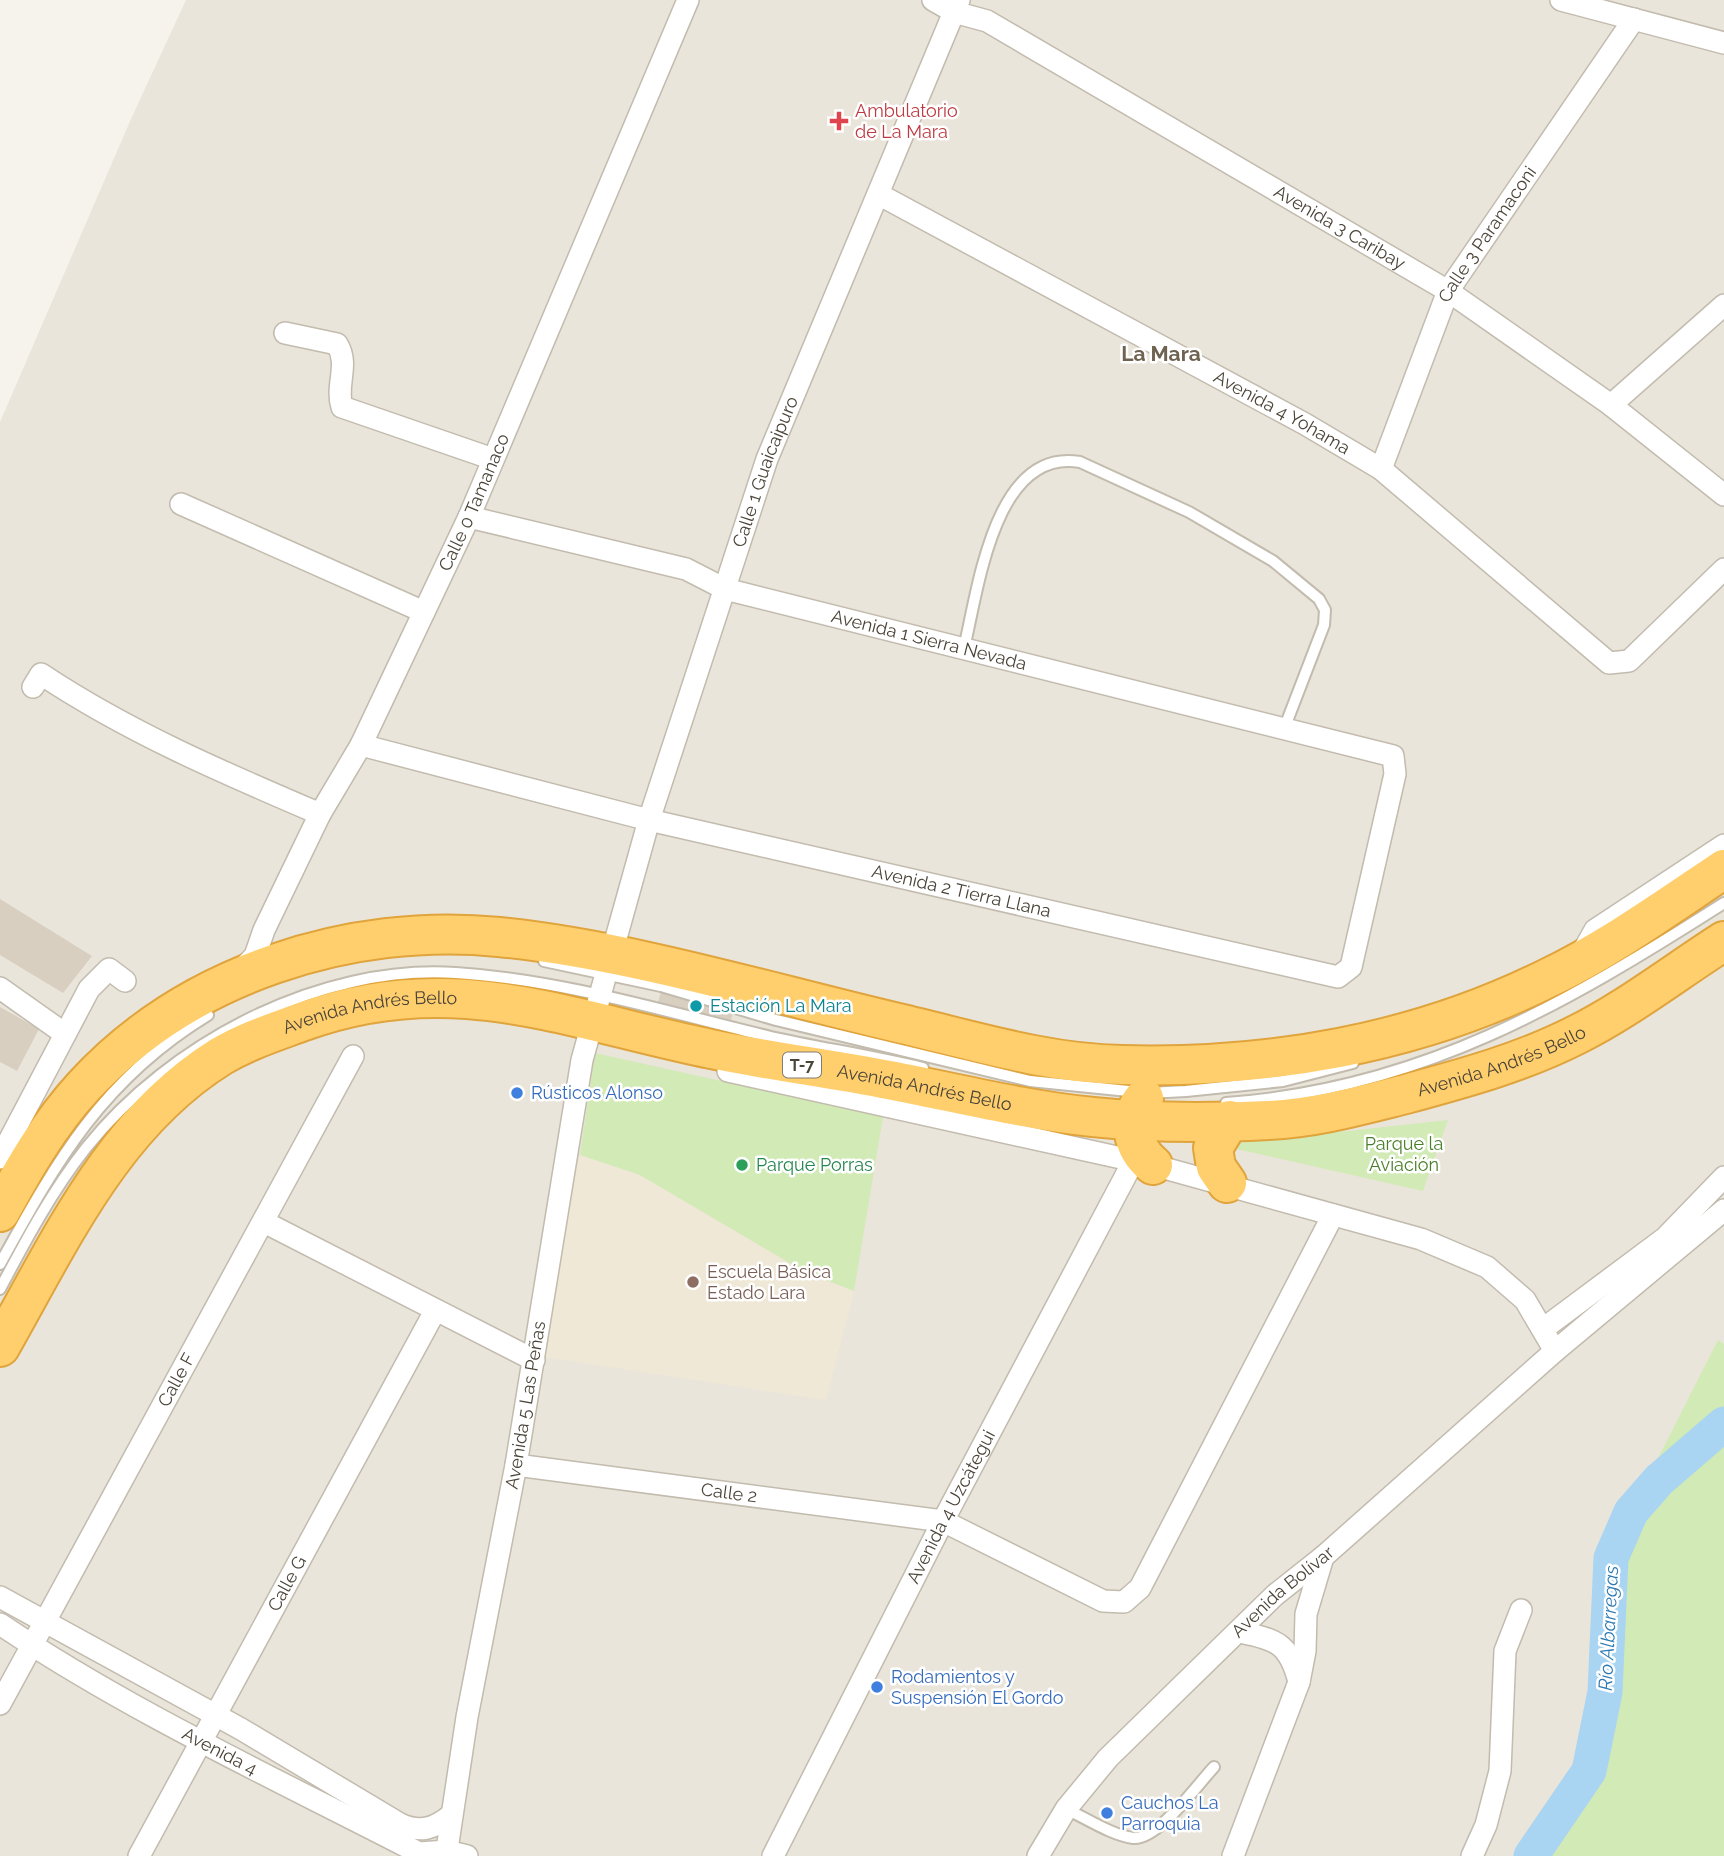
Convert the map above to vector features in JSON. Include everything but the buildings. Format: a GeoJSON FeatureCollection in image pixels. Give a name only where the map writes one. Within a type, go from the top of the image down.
{"type":"FeatureCollection","features":[{"type":"Feature","properties":{"kind":"highway","name":"Avenida Andrés Bello"},"geometry":{"type":"LineString","coordinates":[[1146,1122],[1257,1061],[1362,1052],[1565,977],[1724,869]]}},
{"type":"Feature","properties":{"kind":"highway","name":"Avenida Andrés Bello"},"geometry":{"type":"LineString","coordinates":[[0,1212],[45,1136],[89,1081],[141,1035],[310,952],[352,942],[416,935],[498,937],[603,987],[707,1048],[962,1096],[1092,1117],[1146,1122],[1223,1112],[1271,1120],[1338,1111],[1477,1075],[1578,1035],[1724,941]]}},
{"type":"Feature","properties":{"kind":"highway","name":"Avenida Andrés Bello"},"geometry":{"type":"LineString","coordinates":[[0,1346],[111,1157],[163,1102],[217,1059],[238,1047],[331,1011],[398,998],[459,997],[493,1000],[603,987],[1024,1052],[1146,1122]]}},
{"type":"Feature","properties":{"kind":"highway"},"geometry":{"type":"LineString","coordinates":[[1223,1112],[1213,1148],[1216,1167],[1227,1183]]}},
{"type":"Feature","properties":{"kind":"street","name":"Calle 0 Tamanaco"},"geometry":{"type":"LineString","coordinates":[[221,996],[255,956],[320,814],[361,745],[469,517],[688,0]]}},
{"type":"Feature","properties":{"kind":"street","name":"Avenida 3 Caribay"},"geometry":{"type":"LineString","coordinates":[[933,0],[957,6],[987,20],[1448,291],[1611,405],[1724,495]]}},
{"type":"Feature","properties":{"kind":"street"},"geometry":{"type":"LineString","coordinates":[[1561,0],[1724,43]]}},
{"type":"Feature","properties":{"kind":"street","name":"Calle 1 Guaicaipuro"},"geometry":{"type":"LineString","coordinates":[[603,987],[649,820],[767,459],[957,6]]}},
{"type":"Feature","properties":{"kind":"street","name":"Calle 3 Paramaconi"},"geometry":{"type":"LineString","coordinates":[[1381,469],[1448,291],[1634,19]]}},
{"type":"Feature","properties":{"kind":"street","name":"Avenida 4 Yohama"},"geometry":{"type":"LineString","coordinates":[[880,195],[1305,424],[1381,469],[1609,663],[1629,661],[1724,569]]}},
{"type":"Feature","properties":{"kind":"street"},"geometry":{"type":"LineString","coordinates":[[1611,405],[1724,305]]}},
{"type":"Feature","properties":{"kind":"street"},"geometry":{"type":"LineString","coordinates":[[285,333],[337,344],[345,356],[339,397],[342,407],[493,459]]}},
{"type":"Feature","properties":{"kind":"street"},"geometry":{"type":"LineString","coordinates":[[181,504],[424,612]]}},
{"type":"Feature","properties":{"kind":"street","name":"Avenida 1 Sierra Nevada"},"geometry":{"type":"LineString","coordinates":[[469,517],[686,569],[725,589],[1393,756]]}},
{"type":"Feature","properties":{"kind":"street"},"geometry":{"type":"LineString","coordinates":[[33,687],[41,674],[94,709],[163,745],[320,814]]}},
{"type":"Feature","properties":{"kind":"street","name":"Avenida 2 Tierra Llana"},"geometry":{"type":"LineString","coordinates":[[361,745],[649,820],[1338,977],[1351,967],[1395,774],[1393,756]]}},
{"type":"Feature","properties":{"kind":"street"},"geometry":{"type":"LineString","coordinates":[[1565,977],[1595,930],[1724,845]]}},
{"type":"Feature","properties":{"kind":"street"},"geometry":{"type":"LineString","coordinates":[[0,1158],[89,989],[109,969],[125,981]]}},
{"type":"Feature","properties":{"kind":"street","name":"Avenida 5 Las Peñas"},"geometry":{"type":"LineString","coordinates":[[453,1854],[451,1815],[516,1465],[582,1060],[603,987]]}},
{"type":"Feature","properties":{"kind":"street"},"geometry":{"type":"LineString","coordinates":[[0,988],[65,1034]]}},
{"type":"Feature","properties":{"kind":"street","name":"Calle F"},"geometry":{"type":"LineString","coordinates":[[0,1704],[353,1056]]}},
{"type":"Feature","properties":{"kind":"street"},"geometry":{"type":"LineString","coordinates":[[1146,1122],[1227,1183],[1421,1240],[1487,1268],[1525,1300],[1555,1351]]}},
{"type":"Feature","properties":{"kind":"street","name":"Avenida 4 Uzcátegui"},"geometry":{"type":"LineString","coordinates":[[773,1856],[1146,1122]]}},
{"type":"Feature","properties":{"kind":"street"},"geometry":{"type":"LineString","coordinates":[[1543,1329],[1665,1238],[1724,1177]]}},
{"type":"Feature","properties":{"kind":"street","name":"Avenida Bolívar"},"geometry":{"type":"LineString","coordinates":[[1038,1856],[1066,1810],[1108,1758],[1275,1595],[1323,1557],[1555,1351],[1724,1210]]}},
{"type":"Feature","properties":{"kind":"street","name":"Calle 2"},"geometry":{"type":"LineString","coordinates":[[516,1465],[943,1521],[1103,1601],[1124,1602],[1140,1588],[1333,1215]]}},
{"type":"Feature","properties":{"kind":"street"},"geometry":{"type":"LineString","coordinates":[[264,1222],[534,1360]]}},
{"type":"Feature","properties":{"kind":"street","name":"Calle G"},"geometry":{"type":"LineString","coordinates":[[139,1856],[435,1311]]}},
{"type":"Feature","properties":{"kind":"street"},"geometry":{"type":"LineString","coordinates":[[1233,1856],[1299,1682],[1305,1651],[1306,1614],[1323,1557]]}},
{"type":"Feature","properties":{"kind":"street"},"geometry":{"type":"LineString","coordinates":[[0,1597],[215,1715],[408,1827],[428,1828],[451,1815]]}},
{"type":"Feature","properties":{"kind":"street"},"geometry":{"type":"LineString","coordinates":[[1472,1856],[1486,1825],[1500,1771],[1506,1651],[1521,1610]]}},
{"type":"Feature","properties":{"kind":"street","name":"Avenida 4"},"geometry":{"type":"LineString","coordinates":[[0,1624],[32,1646],[201,1740],[419,1853],[453,1854]]}},
{"type":"Feature","properties":{"kind":"street"},"geometry":{"type":"LineString","coordinates":[[1240,1632],[1274,1641],[1287,1650],[1294,1661],[1299,1682]]}},
{"type":"Feature","properties":{"kind":"lane"},"geometry":{"type":"LineString","coordinates":[[964,648],[996,522],[1008,498],[1043,467],[1061,459],[1080,462],[1189,512],[1273,561],[1319,599],[1325,610],[1324,625],[1284,729]]}},
{"type":"Feature","properties":{"kind":"lane"},"geometry":{"type":"LineString","coordinates":[[1223,1112],[1452,1052],[1563,1002],[1724,904]]}},
{"type":"Feature","properties":{"kind":"lane"},"geometry":{"type":"LineString","coordinates":[[1565,977],[1657,930]]}},
{"type":"Feature","properties":{"kind":"lane"},"geometry":{"type":"LineString","coordinates":[[532,958],[603,987]]}},
{"type":"Feature","properties":{"kind":"lane"},"geometry":{"type":"LineString","coordinates":[[0,1289],[61,1182],[106,1125],[183,1057],[255,1016],[336,988],[403,975],[453,973],[603,987]]}},
{"type":"Feature","properties":{"kind":"lane"},"geometry":{"type":"LineString","coordinates":[[0,1264],[54,1167],[104,1102],[132,1072],[221,996]]}},
{"type":"Feature","properties":{"kind":"lane"},"geometry":{"type":"LineString","coordinates":[[1066,1810],[1126,1837],[1144,1838],[1158,1828],[1214,1767]]}},
{"type":"Feature","properties":{"kind":"shaded area"},"geometry":{"type":"Polygon","coordinates":[[[186,0],[1724,0],[1724,1856],[0,1856],[0,422],[131,119],[186,0]]]}},
{"type":"Feature","properties":{"kind":"shaded area","name":"Escuela Básica Estado Lara"},"geometry":{"type":"Polygon","coordinates":[[[580,1155],[640,1175],[805,1272],[854,1291],[826,1400],[545,1357],[567,1205],[580,1155]]]}},
{"type":"Feature","properties":{"kind":"green space","name":"Parque Porras"},"geometry":{"type":"Polygon","coordinates":[[[595,1053],[883,1117],[854,1291],[805,1272],[640,1175],[580,1155],[595,1053]]]}},
{"type":"Feature","properties":{"kind":"green space","name":"Parque la Aviación"},"geometry":{"type":"Polygon","coordinates":[[[1448,1120],[1423,1191],[1219,1145],[1448,1120]]]}},
{"type":"Feature","properties":{"kind":"green space"},"geometry":{"type":"Polygon","coordinates":[[[1718,1340],[1724,1344],[1724,1856],[1541,1856],[1575,1805],[1598,1754],[1613,1547],[1718,1340]]]}},
{"type":"Feature","properties":{"kind":"waterway","name":"Río Albarregas"},"geometry":{"type":"LineString","coordinates":[[1531,1856],[1589,1771],[1605,1692],[1611,1558],[1631,1512],[1659,1480],[1724,1424]]}},
{"type":"Feature","properties":{"kind":"place","name":"Ambulatorio de La Mara"},"geometry":{"type":"Point","coordinates":[839,121]}},
{"type":"Feature","properties":{"kind":"place","name":"Estación La Mara"},"geometry":{"type":"Point","coordinates":[696,1006]}},
{"type":"Feature","properties":{"kind":"place","name":"Rústicos Alonso"},"geometry":{"type":"Point","coordinates":[517,1093]}},
{"type":"Feature","properties":{"kind":"place","name":"Parque Porras"},"geometry":{"type":"Point","coordinates":[742,1165]}},
{"type":"Feature","properties":{"kind":"place","name":"Escuela Básica Estado Lara"},"geometry":{"type":"Point","coordinates":[693,1282]}},
{"type":"Feature","properties":{"kind":"place","name":"Rodamientos y Suspensión El Gordo"},"geometry":{"type":"Point","coordinates":[877,1687]}},
{"type":"Feature","properties":{"kind":"place","name":"Cauchos La Parroquia"},"geometry":{"type":"Point","coordinates":[1107,1813]}},
{"type":"Feature","properties":{"kind":"district","name":"La Mara"},"geometry":{"type":"Point","coordinates":[1161,354]}}]}
